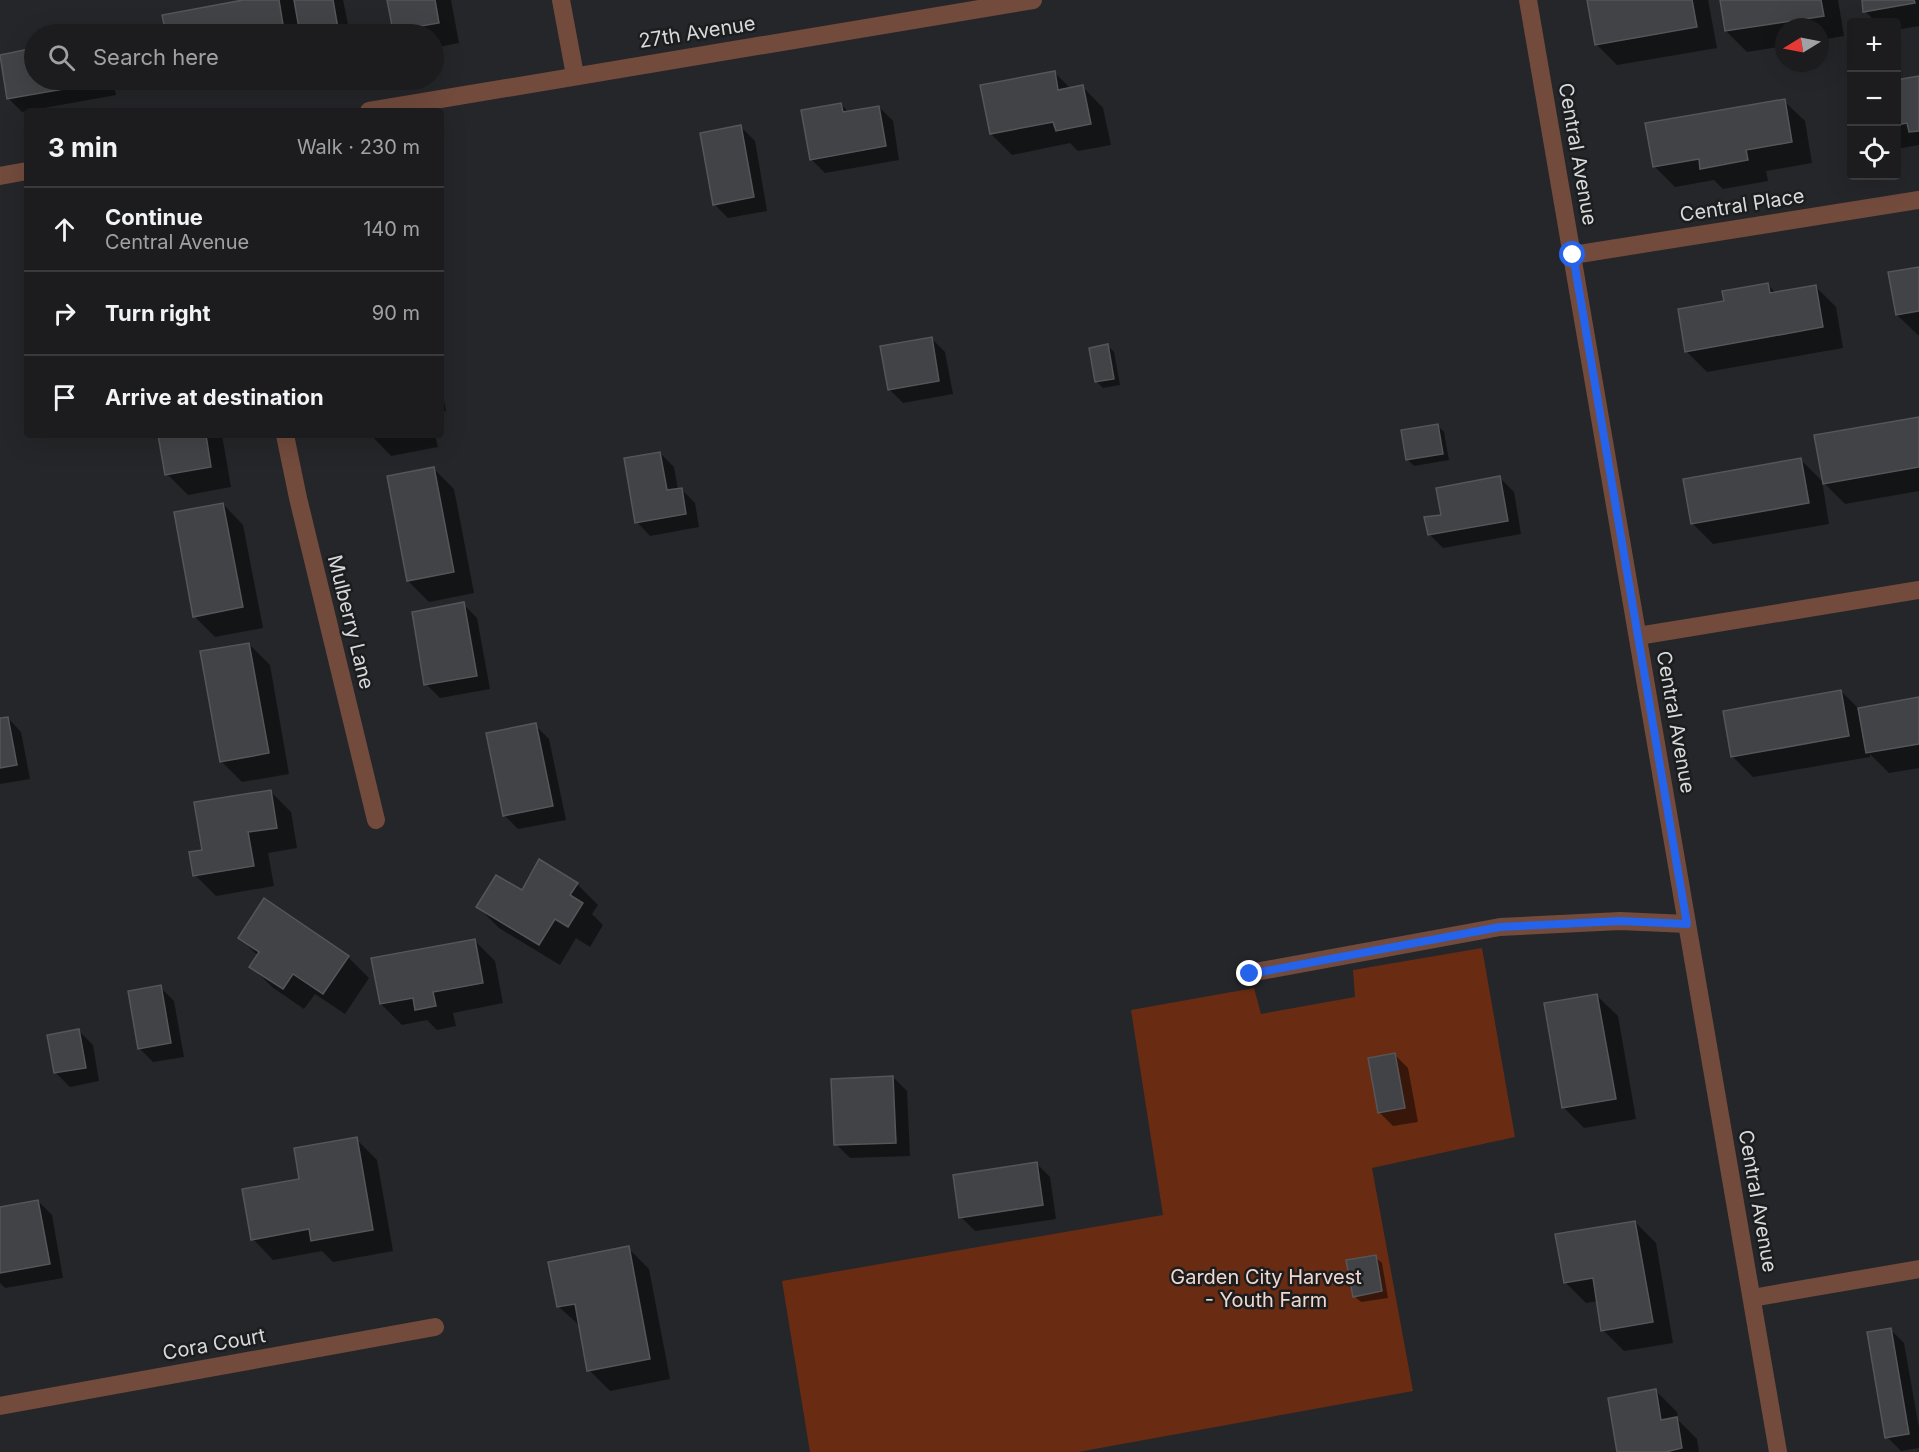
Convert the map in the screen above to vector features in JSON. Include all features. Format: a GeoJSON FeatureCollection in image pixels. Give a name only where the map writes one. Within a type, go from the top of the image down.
{"type":"FeatureCollection","features":[{"type":"Feature","properties":{"kind":"street"},"geometry":{"type":"LineString","coordinates":[[561,0],[575,75]]}},
{"type":"Feature","properties":{"kind":"street","name":"27th Avenue"},"geometry":{"type":"LineString","coordinates":[[386,108],[1033,0]]}},
{"type":"Feature","properties":{"kind":"street","name":"Central Avenue"},"geometry":{"type":"LineString","coordinates":[[1528,0],[1778,1452]]}},
{"type":"Feature","properties":{"kind":"street"},"geometry":{"type":"LineString","coordinates":[[0,176],[24,172]]}},
{"type":"Feature","properties":{"kind":"street","name":"Central Place"},"geometry":{"type":"LineString","coordinates":[[1573,255],[1919,200]]}},
{"type":"Feature","properties":{"kind":"street","name":"Mulberry Lane"},"geometry":{"type":"LineString","coordinates":[[286,438],[376,819]]}},
{"type":"Feature","properties":{"kind":"street"},"geometry":{"type":"LineString","coordinates":[[1638,636],[1919,590]]}},
{"type":"Feature","properties":{"kind":"street"},"geometry":{"type":"LineString","coordinates":[[1250,974],[1500,927],[1620,921],[1687,924]]}},
{"type":"Feature","properties":{"kind":"street"},"geometry":{"type":"LineString","coordinates":[[1752,1298],[1919,1269]]}},
{"type":"Feature","properties":{"kind":"street","name":"Cora Court"},"geometry":{"type":"LineString","coordinates":[[0,1406],[435,1328]]}},
{"type":"Feature","properties":{"kind":"green space","name":"Garden City Harvest - Youth Farm"},"geometry":{"type":"Polygon","coordinates":[[[1482,948],[1515,1137],[1372,1168],[1413,1391],[1078,1452],[810,1452],[782,1281],[1163,1215],[1131,1010],[1254,988],[1261,1014],[1355,997],[1353,970],[1482,948]]]}},
{"type":"Feature","properties":{"kind":"building"},"geometry":{"type":"Polygon","coordinates":[[[243,0],[279,0],[283,24],[164,24],[162,15],[243,0]]]}},
{"type":"Feature","properties":{"kind":"building"},"geometry":{"type":"Polygon","coordinates":[[[294,0],[333,0],[337,24],[298,24],[294,0]]]}},
{"type":"Feature","properties":{"kind":"building"},"geometry":{"type":"Polygon","coordinates":[[[387,0],[435,0],[439,23],[392,24],[387,0]]]}},
{"type":"Feature","properties":{"kind":"building"},"geometry":{"type":"Polygon","coordinates":[[[1587,0],[1692,0],[1697,27],[1595,45],[1587,0]]]}},
{"type":"Feature","properties":{"kind":"building"},"geometry":{"type":"Polygon","coordinates":[[[1720,0],[1821,0],[1824,16],[1775,18],[1775,23],[1725,31],[1720,0]]]}},
{"type":"Feature","properties":{"kind":"building"},"geometry":{"type":"Polygon","coordinates":[[[1862,0],[1914,0],[1915,3],[1863,12],[1862,0]]]}},
{"type":"Feature","properties":{"kind":"building"},"geometry":{"type":"Polygon","coordinates":[[[24,50],[24,90],[58,90],[7,99],[0,55],[24,50]]]}},
{"type":"Feature","properties":{"kind":"building"},"geometry":{"type":"Polygon","coordinates":[[[1055,71],[1058,90],[1083,85],[1091,124],[1056,131],[1053,122],[990,134],[980,85],[1055,71]]]}},
{"type":"Feature","properties":{"kind":"building"},"geometry":{"type":"Polygon","coordinates":[[[1919,76],[1919,131],[1909,132],[1907,123],[1901,124],[1901,79],[1919,76]]]}},
{"type":"Feature","properties":{"kind":"building"},"geometry":{"type":"Polygon","coordinates":[[[1785,99],[1792,142],[1746,150],[1748,160],[1700,169],[1699,159],[1653,167],[1645,123],[1785,99]]]}},
{"type":"Feature","properties":{"kind":"building"},"geometry":{"type":"Polygon","coordinates":[[[841,103],[843,112],[879,106],[886,146],[810,160],[801,110],[841,103]]]}},
{"type":"Feature","properties":{"kind":"building"},"geometry":{"type":"Polygon","coordinates":[[[741,125],[754,197],[713,205],[700,133],[741,125]]]}},
{"type":"Feature","properties":{"kind":"building"},"geometry":{"type":"Polygon","coordinates":[[[1919,267],[1919,311],[1896,315],[1888,272],[1919,267]]]}},
{"type":"Feature","properties":{"kind":"building"},"geometry":{"type":"Polygon","coordinates":[[[1768,283],[1770,293],[1816,285],[1823,327],[1685,352],[1678,309],[1724,301],[1722,291],[1768,283]]]}},
{"type":"Feature","properties":{"kind":"building"},"geometry":{"type":"Polygon","coordinates":[[[932,337],[939,381],[888,390],[880,346],[932,337]]]}},
{"type":"Feature","properties":{"kind":"building"},"geometry":{"type":"Polygon","coordinates":[[[1108,344],[1114,379],[1095,382],[1089,348],[1108,344]]]}},
{"type":"Feature","properties":{"kind":"building"},"geometry":{"type":"Polygon","coordinates":[[[1919,417],[1919,467],[1823,484],[1814,435],[1919,417]]]}},
{"type":"Feature","properties":{"kind":"building"},"geometry":{"type":"Polygon","coordinates":[[[1438,424],[1443,454],[1406,460],[1401,430],[1438,424]]]}},
{"type":"Feature","properties":{"kind":"building"},"geometry":{"type":"Polygon","coordinates":[[[159,438],[206,438],[211,467],[165,475],[159,438]]]}},
{"type":"Feature","properties":{"kind":"building"},"geometry":{"type":"Polygon","coordinates":[[[660,452],[667,490],[682,488],[686,514],[635,523],[624,458],[660,452]]]}},
{"type":"Feature","properties":{"kind":"building"},"geometry":{"type":"Polygon","coordinates":[[[1801,458],[1809,503],[1691,524],[1683,479],[1801,458]]]}},
{"type":"Feature","properties":{"kind":"building"},"geometry":{"type":"Polygon","coordinates":[[[434,467],[454,572],[407,581],[387,476],[434,467]]]}},
{"type":"Feature","properties":{"kind":"building"},"geometry":{"type":"Polygon","coordinates":[[[1500,476],[1508,521],[1428,535],[1424,517],[1441,515],[1436,488],[1500,476]]]}},
{"type":"Feature","properties":{"kind":"building"},"geometry":{"type":"Polygon","coordinates":[[[223,503],[243,607],[193,617],[174,512],[223,503]]]}},
{"type":"Feature","properties":{"kind":"building"},"geometry":{"type":"Polygon","coordinates":[[[464,602],[477,676],[424,685],[412,612],[464,602]]]}},
{"type":"Feature","properties":{"kind":"building"},"geometry":{"type":"Polygon","coordinates":[[[249,643],[269,753],[220,762],[200,651],[249,643]]]}},
{"type":"Feature","properties":{"kind":"building"},"geometry":{"type":"Polygon","coordinates":[[[1841,690],[1849,736],[1731,757],[1723,711],[1841,690]]]}},
{"type":"Feature","properties":{"kind":"building"},"geometry":{"type":"Polygon","coordinates":[[[1919,697],[1919,744],[1866,753],[1858,708],[1919,697]]]}},
{"type":"Feature","properties":{"kind":"building"},"geometry":{"type":"Polygon","coordinates":[[[8,717],[17,765],[0,768],[0,718],[8,717]]]}},
{"type":"Feature","properties":{"kind":"building"},"geometry":{"type":"Polygon","coordinates":[[[536,723],[553,806],[503,816],[486,733],[536,723]]]}},
{"type":"Feature","properties":{"kind":"building"},"geometry":{"type":"Polygon","coordinates":[[[271,790],[277,828],[248,832],[254,866],[193,876],[189,852],[202,850],[194,802],[271,790]]]}},
{"type":"Feature","properties":{"kind":"building"},"geometry":{"type":"Polygon","coordinates":[[[539,859],[578,883],[570,895],[583,903],[568,927],[555,919],[539,945],[476,907],[496,875],[522,890],[539,859]]]}},
{"type":"Feature","properties":{"kind":"building"},"geometry":{"type":"Polygon","coordinates":[[[264,898],[349,956],[323,994],[293,974],[283,989],[249,967],[259,952],[238,938],[264,898]]]}},
{"type":"Feature","properties":{"kind":"building"},"geometry":{"type":"Polygon","coordinates":[[[475,939],[483,983],[433,992],[436,1006],[415,1010],[413,998],[380,1004],[371,958],[475,939]]]}},
{"type":"Feature","properties":{"kind":"building"},"geometry":{"type":"Polygon","coordinates":[[[161,985],[171,1043],[138,1049],[128,991],[161,985]]]}},
{"type":"Feature","properties":{"kind":"building"},"geometry":{"type":"Polygon","coordinates":[[[1597,994],[1616,1099],[1562,1108],[1544,1003],[1597,994]]]}},
{"type":"Feature","properties":{"kind":"building"},"geometry":{"type":"Polygon","coordinates":[[[79,1029],[86,1068],[54,1073],[47,1035],[79,1029]]]}},
{"type":"Feature","properties":{"kind":"building"},"geometry":{"type":"Polygon","coordinates":[[[1395,1053],[1405,1108],[1378,1113],[1368,1058],[1395,1053]]]}},
{"type":"Feature","properties":{"kind":"building"},"geometry":{"type":"Polygon","coordinates":[[[893,1076],[896,1143],[834,1145],[831,1079],[893,1076]]]}},
{"type":"Feature","properties":{"kind":"building"},"geometry":{"type":"Polygon","coordinates":[[[357,1137],[373,1230],[311,1241],[309,1229],[251,1240],[242,1189],[299,1179],[294,1148],[357,1137]]]}},
{"type":"Feature","properties":{"kind":"building"},"geometry":{"type":"Polygon","coordinates":[[[1037,1162],[1043,1205],[959,1218],[953,1175],[1037,1162]]]}},
{"type":"Feature","properties":{"kind":"building"},"geometry":{"type":"Polygon","coordinates":[[[38,1200],[50,1264],[0,1273],[0,1207],[38,1200]]]}},
{"type":"Feature","properties":{"kind":"building"},"geometry":{"type":"Polygon","coordinates":[[[1635,1221],[1653,1322],[1601,1331],[1593,1278],[1564,1283],[1555,1234],[1635,1221]]]}},
{"type":"Feature","properties":{"kind":"building"},"geometry":{"type":"Polygon","coordinates":[[[629,1246],[650,1359],[587,1371],[575,1304],[557,1307],[548,1262],[629,1246]]]}},
{"type":"Feature","properties":{"kind":"building"},"geometry":{"type":"Polygon","coordinates":[[[1376,1255],[1382,1291],[1353,1297],[1346,1260],[1376,1255]]]}},
{"type":"Feature","properties":{"kind":"building"},"geometry":{"type":"Polygon","coordinates":[[[1891,1328],[1909,1434],[1885,1438],[1867,1332],[1891,1328]]]}},
{"type":"Feature","properties":{"kind":"building"},"geometry":{"type":"Polygon","coordinates":[[[1656,1389],[1661,1420],[1677,1417],[1682,1448],[1666,1452],[1617,1452],[1608,1398],[1656,1389]]]}},
{"type":"Feature","properties":{"kind":"route"},"geometry":{"type":"LineString","coordinates":[[1250,974],[1500,927],[1620,921],[1687,924],[1573,255]]}}]}
